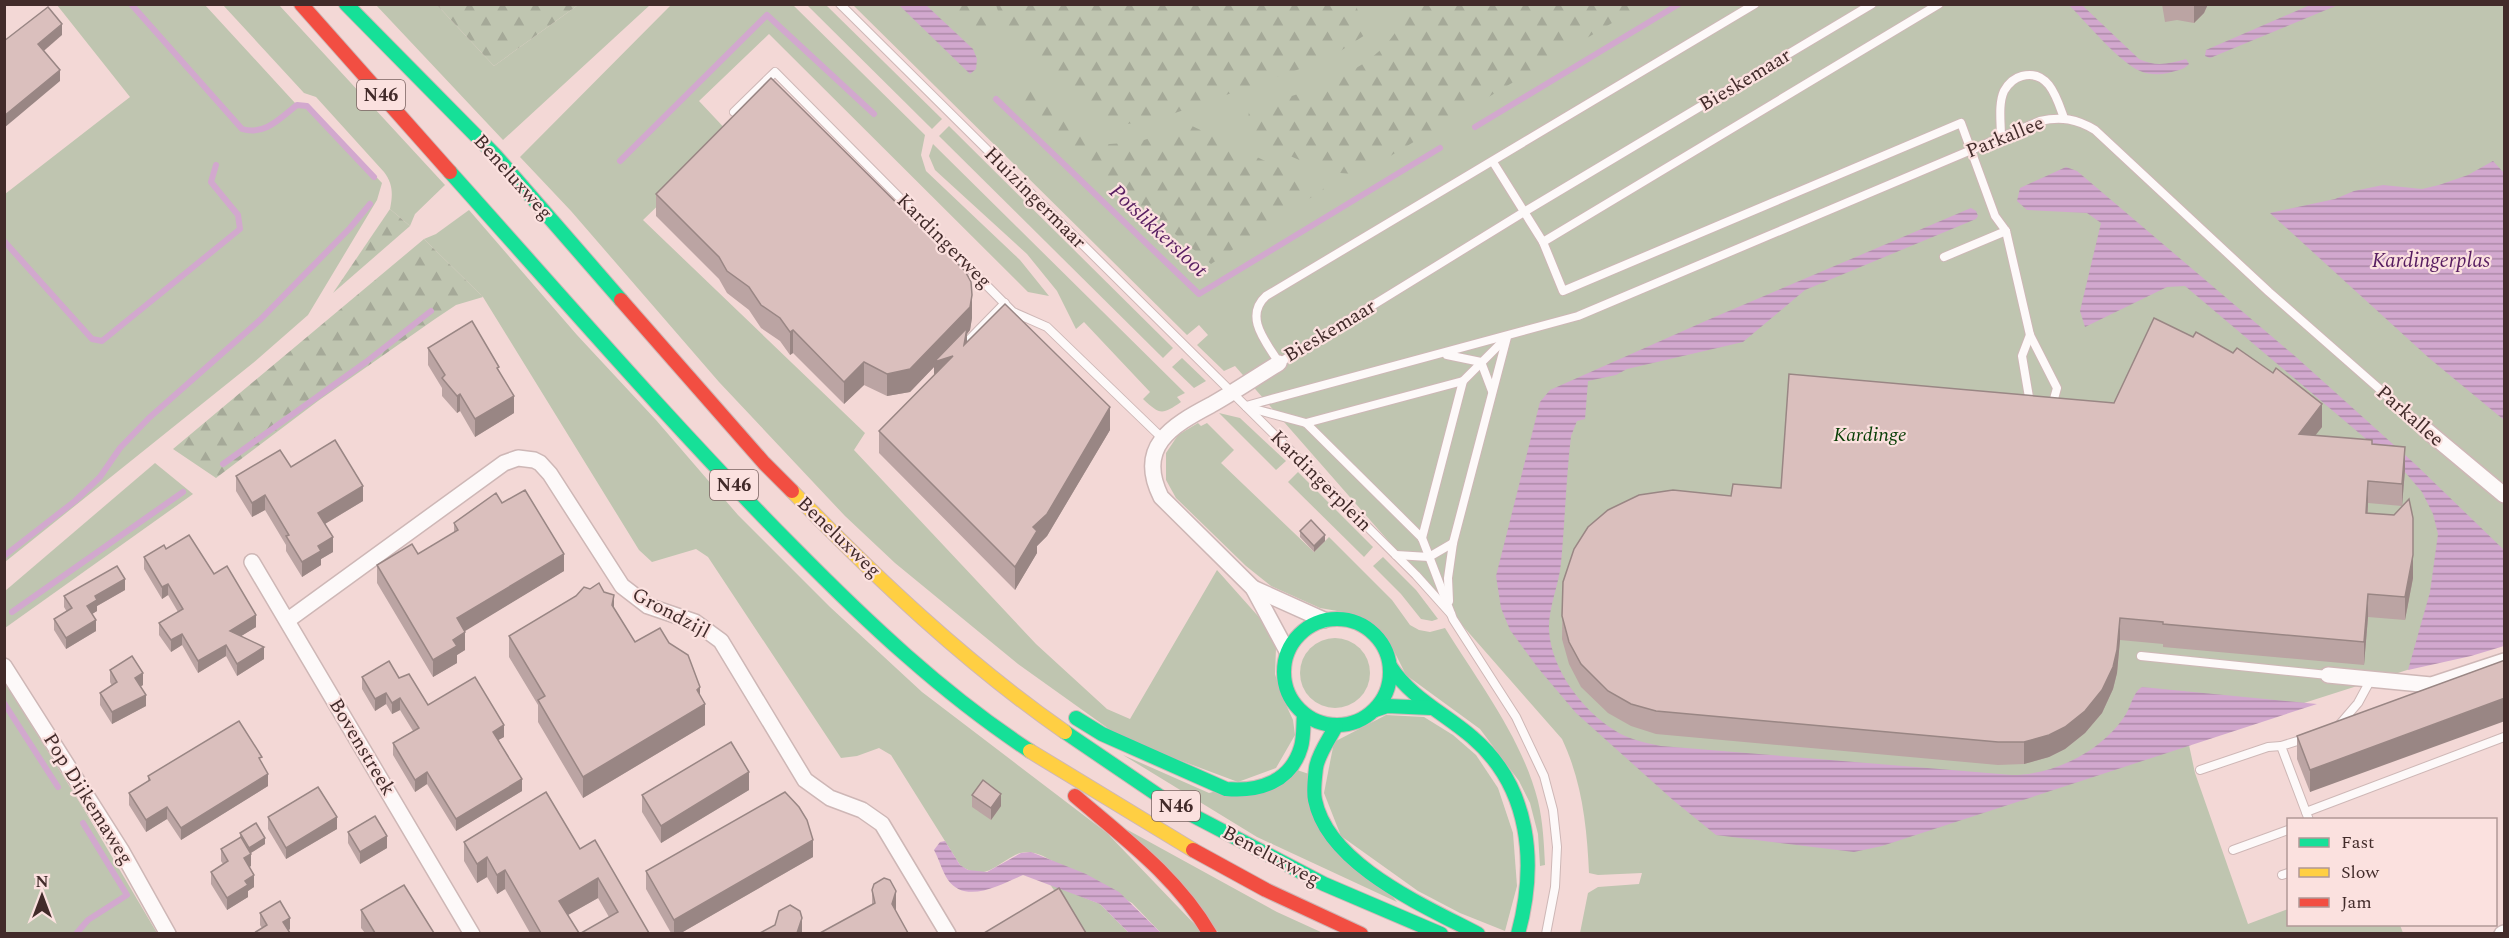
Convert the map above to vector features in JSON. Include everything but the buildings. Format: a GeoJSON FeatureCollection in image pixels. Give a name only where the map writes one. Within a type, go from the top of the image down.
{"type":"FeatureCollection","features":[{"type":"Feature","properties":{"kind":"main road","name":"Beneluxweg"},"geometry":{"type":"LineString","coordinates":[[301,4],[674,422],[791,547],[916,663],[971,709],[1023,748],[1183,846],[1316,916],[1361,933]]}},
{"type":"Feature","properties":{"kind":"main road","name":"Beneluxweg"},"geometry":{"type":"LineString","coordinates":[[346,4],[495,155],[764,464],[850,551],[940,632],[1031,708],[1171,804],[1323,884],[1441,933]]}},
{"type":"Feature","properties":{"kind":"main road"},"geometry":{"type":"LineString","coordinates":[[1431,708],[1387,706],[1351,724],[1336,726],[1319,723],[1295,706],[1285,686],[1284,663],[1287,651],[1302,631],[1324,620],[1344,619],[1362,625],[1381,642],[1396,676],[1431,708],[1476,741],[1490,757],[1511,788],[1526,828],[1530,876],[1528,900],[1518,933]]}},
{"type":"Feature","properties":{"kind":"main road","name":"N46"},"geometry":{"type":"LineString","coordinates":[[940,632],[1026,686]]}},
{"type":"Feature","properties":{"kind":"main road"},"geometry":{"type":"LineString","coordinates":[[1375,710],[1388,689],[1390,666]]}},
{"type":"Feature","properties":{"kind":"main road","name":"N46"},"geometry":{"type":"LineString","coordinates":[[1064,710],[1102,734],[1226,789],[1247,792],[1270,786],[1291,768],[1301,746],[1304,714]]}},
{"type":"Feature","properties":{"kind":"main road"},"geometry":{"type":"LineString","coordinates":[[1336,726],[1317,758],[1313,790],[1322,825],[1345,854],[1387,884],[1478,933]]}},
{"type":"Feature","properties":{"kind":"main road","name":"N46"},"geometry":{"type":"LineString","coordinates":[[1023,748],[1180,890],[1210,933]]}},
{"type":"Feature","properties":{"kind":"street"},"geometry":{"type":"LineString","coordinates":[[1280,363],[1182,422],[1162,438],[1157,446],[1153,465],[1156,486],[1161,497],[1253,588],[1287,651]]}},
{"type":"Feature","properties":{"kind":"street","name":"Parkallee"},"geometry":{"type":"LineString","coordinates":[[2425,429],[2505,495]]}},
{"type":"Feature","properties":{"kind":"street","name":"Grondzijl"},"geometry":{"type":"LineString","coordinates":[[288,620],[504,463],[519,458],[534,460],[550,474],[622,586],[648,606],[695,622],[721,641],[805,780],[830,798],[862,810],[882,824],[948,933]]}},
{"type":"Feature","properties":{"kind":"street","name":"Bovenstreek"},"geometry":{"type":"LineString","coordinates":[[252,562],[472,933]]}},
{"type":"Feature","properties":{"kind":"street"},"geometry":{"type":"LineString","coordinates":[[1253,588],[1324,620]]}},
{"type":"Feature","properties":{"kind":"street"},"geometry":{"type":"LineString","coordinates":[[2328,675],[2431,685],[2505,661]]}},
{"type":"Feature","properties":{"kind":"street","name":"Pop Dijkemaweg"},"geometry":{"type":"LineString","coordinates":[[4,666],[122,850],[168,933]]}},
{"type":"Feature","properties":{"kind":"lane","name":"Huizingermaar"},"geometry":{"type":"LineString","coordinates":[[840,4],[1231,392]]}},
{"type":"Feature","properties":{"kind":"lane","name":"Bieskemaar"},"geometry":{"type":"LineString","coordinates":[[1755,4],[1261,301],[1256,311],[1256,321],[1280,363],[1524,212],[1872,4]]}},
{"type":"Feature","properties":{"kind":"lane"},"geometry":{"type":"LineString","coordinates":[[1543,242],[1939,4]]}},
{"type":"Feature","properties":{"kind":"lane","name":"Kardingerweg"},"geometry":{"type":"LineString","coordinates":[[734,112],[775,72],[1013,312],[1047,327],[1162,438]]}},
{"type":"Feature","properties":{"kind":"lane"},"geometry":{"type":"LineString","coordinates":[[2001,138],[2002,97],[2009,83],[2022,76],[2037,76],[2050,85],[2064,118]]}},
{"type":"Feature","properties":{"kind":"lane","name":"Parkallee"},"geometry":{"type":"LineString","coordinates":[[1507,337],[1596,309],[2040,121],[2064,118],[2075,120],[2095,130],[2269,292],[2425,429]]}},
{"type":"Feature","properties":{"kind":"lane"},"geometry":{"type":"LineString","coordinates":[[1493,162],[1543,242],[1563,291],[1961,123],[1995,216],[2006,231],[2030,335],[2056,388],[2051,408],[2030,407],[2022,356],[2030,335]]}},
{"type":"Feature","properties":{"kind":"lane"},"geometry":{"type":"LineString","coordinates":[[1944,256],[2006,231]]}},
{"type":"Feature","properties":{"kind":"lane"},"geometry":{"type":"LineString","coordinates":[[950,359],[1005,303]]}},
{"type":"Feature","properties":{"kind":"lane","name":"Kardingerplein"},"geometry":{"type":"LineString","coordinates":[[1246,406],[1507,337]]}},
{"type":"Feature","properties":{"kind":"lane"},"geometry":{"type":"LineString","coordinates":[[1422,538],[1463,381],[1507,337]]}},
{"type":"Feature","properties":{"kind":"lane"},"geometry":{"type":"LineString","coordinates":[[1507,337],[1453,543],[1448,578],[1451,614],[1516,717],[1544,776],[1553,810],[1557,847],[1552,908],[1546,933]]}},
{"type":"Feature","properties":{"kind":"lane","name":"Kardingerplein"},"geometry":{"type":"LineString","coordinates":[[1443,354],[1481,362]]}},
{"type":"Feature","properties":{"kind":"lane"},"geometry":{"type":"LineString","coordinates":[[1481,362],[1493,392]]}},
{"type":"Feature","properties":{"kind":"lane","name":"Kardingerplein"},"geometry":{"type":"LineString","coordinates":[[1306,423],[1463,381]]}},
{"type":"Feature","properties":{"kind":"lane","name":"Kardingerplein"},"geometry":{"type":"LineString","coordinates":[[1231,392],[1396,555],[1451,614]]}},
{"type":"Feature","properties":{"kind":"lane","name":"Kardingerplein"},"geometry":{"type":"LineString","coordinates":[[1246,406],[1306,423],[1422,538],[1451,614]]}},
{"type":"Feature","properties":{"kind":"lane"},"geometry":{"type":"LineString","coordinates":[[1396,555],[1429,557],[1453,543]]}},
{"type":"Feature","properties":{"kind":"lane"},"geometry":{"type":"LineString","coordinates":[[2141,656],[2328,675]]}},
{"type":"Feature","properties":{"kind":"lane"},"geometry":{"type":"LineString","coordinates":[[2334,727],[2341,724],[2358,703],[2371,679]]}},
{"type":"Feature","properties":{"kind":"lane"},"geometry":{"type":"LineString","coordinates":[[2200,770],[2319,733]]}},
{"type":"Feature","properties":{"kind":"lane"},"geometry":{"type":"LineString","coordinates":[[2281,746],[2307,816],[2505,737]]}},
{"type":"Feature","properties":{"kind":"lane"},"geometry":{"type":"LineString","coordinates":[[2233,850],[2287,831]]}},
{"type":"Feature","properties":{"kind":"green space"},"geometry":{"type":"Polygon","coordinates":[[[1409,4],[1642,5],[1382,161],[1354,174],[1327,172],[1249,138],[1246,129],[1249,112],[1320,86],[1365,63],[1383,47],[1398,28],[1409,4]]]}},
{"type":"Feature","properties":{"kind":"green space"},"geometry":{"type":"Polygon","coordinates":[[[57,5],[205,5],[295,103],[308,105],[382,183],[377,200],[308,315],[253,363],[5,562],[5,194],[130,97],[57,5]]]}},
{"type":"Feature","properties":{"kind":"green space"},"geometry":{"type":"Polygon","coordinates":[[[223,5],[279,5],[445,185],[415,214],[410,226],[390,209],[392,189],[384,172],[316,97],[304,93],[223,5]]]}},
{"type":"Feature","properties":{"kind":"green space"},"geometry":{"type":"Polygon","coordinates":[[[376,5],[437,5],[494,66],[578,5],[650,5],[503,140],[376,5]]]}},
{"type":"Feature","properties":{"kind":"green space"},"geometry":{"type":"Polygon","coordinates":[[[437,5],[578,5],[494,66],[437,5]]]}},
{"type":"Feature","properties":{"kind":"green space"},"geometry":{"type":"Polygon","coordinates":[[[671,5],[793,5],[925,135],[921,155],[926,171],[1020,260],[1049,296],[1028,292],[769,34],[699,101],[731,135],[643,220],[865,433],[854,450],[1036,644],[1107,709],[1130,719],[1217,570],[1266,625],[1276,648],[1275,674],[1293,720],[1295,735],[1276,768],[1238,782],[1123,739],[1018,664],[895,563],[845,516],[719,382],[571,211],[520,157],[671,5]]]}},
{"type":"Feature","properties":{"kind":"green space"},"geometry":{"type":"Polygon","coordinates":[[[807,5],[826,5],[942,119],[932,129],[807,5]]]}},
{"type":"Feature","properties":{"kind":"green space","name":"Kardinge"},"geometry":{"type":"Polygon","coordinates":[[[853,5],[2504,5],[2504,639],[2169,746],[2171,751],[2189,745],[2195,773],[2248,924],[2287,909],[2287,926],[2400,926],[2403,933],[1580,933],[1588,893],[1598,887],[1639,884],[1642,873],[1598,875],[1589,873],[1587,839],[1579,788],[1562,739],[1235,366],[1224,371],[1197,345],[1208,335],[1199,325],[1187,335],[853,5]]]}},
{"type":"Feature","properties":{"kind":"green space"},"geometry":{"type":"Polygon","coordinates":[[[947,5],[981,5],[987,21],[986,45],[947,5]]]}},
{"type":"Feature","properties":{"kind":"green space"},"geometry":{"type":"Polygon","coordinates":[[[996,5],[1356,5],[1365,35],[1328,59],[1161,118],[1122,125],[1092,111],[1006,35],[996,5]]]}},
{"type":"Feature","properties":{"kind":"green space"},"geometry":{"type":"Polygon","coordinates":[[[1022,82],[1096,145],[1138,142],[1190,125],[1324,189],[1211,264],[1015,101],[1022,82]]]}},
{"type":"Feature","properties":{"kind":"green space"},"geometry":{"type":"Polygon","coordinates":[[[949,126],[1173,348],[1163,358],[939,136],[949,126]]]}},
{"type":"Feature","properties":{"kind":"green space"},"geometry":{"type":"Polygon","coordinates":[[[933,144],[1185,393],[1177,397],[1181,402],[1161,411],[1153,408],[1143,399],[1150,392],[1084,322],[1076,329],[1057,291],[1027,254],[935,170],[929,156],[933,144]]]}},
{"type":"Feature","properties":{"kind":"green space"},"geometry":{"type":"Polygon","coordinates":[[[390,209],[410,226],[333,293],[390,209]]]}},
{"type":"Feature","properties":{"kind":"green space"},"geometry":{"type":"Polygon","coordinates":[[[469,210],[738,515],[830,607],[922,692],[1107,833],[1203,933],[1161,933],[1132,903],[1035,853],[1020,853],[984,872],[969,870],[960,865],[891,755],[879,748],[857,756],[841,758],[708,557],[696,549],[652,562],[639,550],[483,297],[424,239],[436,234],[469,210]]]}},
{"type":"Feature","properties":{"kind":"green space"},"geometry":{"type":"Polygon","coordinates":[[[424,239],[483,297],[456,305],[435,319],[318,401],[216,478],[173,449],[424,239]]]}},
{"type":"Feature","properties":{"kind":"green space"},"geometry":{"type":"Polygon","coordinates":[[[1182,358],[1206,381],[1194,388],[1172,367],[1182,358]]]}},
{"type":"Feature","properties":{"kind":"green space"},"geometry":{"type":"Polygon","coordinates":[[[1219,413],[1240,418],[1286,461],[1276,470],[1219,413]]]}},
{"type":"Feature","properties":{"kind":"green space"},"geometry":{"type":"Polygon","coordinates":[[[1198,423],[1201,426],[1207,423],[1234,450],[1221,463],[1314,552],[1329,537],[1392,600],[1410,625],[1430,632],[1445,628],[1511,733],[1522,755],[1540,809],[1545,865],[1540,866],[1538,834],[1530,803],[1519,781],[1480,729],[1406,675],[1391,645],[1382,633],[1366,621],[1349,613],[1320,608],[1271,586],[1246,566],[1176,498],[1166,480],[1166,453],[1178,435],[1198,423]]]}},
{"type":"Feature","properties":{"kind":"green space"},"geometry":{"type":"Polygon","coordinates":[[[155,463],[193,494],[5,628],[5,591],[155,463]]]}},
{"type":"Feature","properties":{"kind":"green space"},"geometry":{"type":"Polygon","coordinates":[[[1298,472],[1373,547],[1364,557],[1288,482],[1298,472]]]}},
{"type":"Feature","properties":{"kind":"green space"},"geometry":{"type":"Polygon","coordinates":[[[1383,557],[1416,590],[1438,619],[1432,621],[1421,619],[1401,594],[1373,566],[1383,557]]]}},
{"type":"Feature","properties":{"kind":"green space"},"geometry":{"type":"Polygon","coordinates":[[[1335,638],[1348,641],[1360,648],[1367,660],[1370,673],[1367,686],[1360,698],[1348,705],[1335,708],[1322,705],[1310,698],[1303,686],[1300,673],[1303,660],[1310,648],[1322,641],[1335,638]]]}},
{"type":"Feature","properties":{"kind":"green space"},"geometry":{"type":"Polygon","coordinates":[[[4,681],[85,811],[157,933],[5,933],[4,681]]]}},
{"type":"Feature","properties":{"kind":"green space"},"geometry":{"type":"Polygon","coordinates":[[[1386,715],[1424,717],[1453,735],[1476,755],[1498,788],[1513,833],[1517,886],[1505,931],[1460,913],[1418,891],[1341,836],[1324,793],[1334,742],[1386,715]]]}},
{"type":"Feature","properties":{"kind":"green space"},"geometry":{"type":"Polygon","coordinates":[[[1123,755],[1209,793],[1297,770],[1309,774],[1307,796],[1397,902],[1257,837],[1123,755]]]}},
{"type":"Feature","properties":{"kind":"green space"},"geometry":{"type":"Polygon","coordinates":[[[1126,829],[1277,912],[1323,933],[1219,933],[1126,829]]]}},
{"type":"Feature","properties":{"kind":"green space"},"geometry":{"type":"Polygon","coordinates":[[[1050,884],[1100,904],[1129,933],[1081,933],[1050,884]]]}},
{"type":"Feature","properties":{"kind":"water"},"geometry":{"type":"Polygon","coordinates":[[[899,5],[926,5],[973,49],[977,59],[976,69],[970,74],[899,5]]]}},
{"type":"Feature","properties":{"kind":"water"},"geometry":{"type":"Polygon","coordinates":[[[2069,5],[2082,5],[2139,59],[2162,64],[2186,59],[2189,64],[2182,69],[2165,74],[2140,71],[2113,51],[2069,5]]]}},
{"type":"Feature","properties":{"kind":"water"},"geometry":{"type":"Polygon","coordinates":[[[2310,5],[2338,5],[2210,58],[2205,56],[2206,50],[2310,5]]]}},
{"type":"Feature","properties":{"kind":"water","name":"Kardingerplas"},"geometry":{"type":"Polygon","coordinates":[[[2493,161],[2504,173],[2504,420],[2429,358],[2270,213],[2335,199],[2354,191],[2383,185],[2422,189],[2468,175],[2493,161]]]}},
{"type":"Feature","properties":{"kind":"water"},"geometry":{"type":"Polygon","coordinates":[[[2066,167],[2077,171],[2296,357],[2415,464],[2504,550],[2504,646],[2408,670],[2430,592],[2438,534],[2433,514],[2422,492],[2404,471],[2185,286],[2167,287],[2085,327],[2080,311],[2101,223],[2087,213],[2027,210],[2017,201],[2020,188],[2066,167]]]}},
{"type":"Feature","properties":{"kind":"water"},"geometry":{"type":"Polygon","coordinates":[[[1971,208],[1976,211],[1978,216],[1976,219],[1805,290],[1743,342],[1627,369],[1616,375],[1588,381],[1585,419],[1577,421],[1571,436],[1561,563],[1549,622],[1551,645],[1562,674],[1570,687],[1602,722],[1619,733],[1655,745],[2012,775],[2044,771],[2091,750],[2116,727],[2126,714],[2136,692],[2142,687],[2317,704],[1882,846],[1854,852],[1716,835],[1673,800],[1576,713],[1510,630],[1501,608],[1496,576],[1540,402],[1550,390],[1971,208]]]}},
{"type":"Feature","properties":{"kind":"water"},"geometry":{"type":"Polygon","coordinates":[[[945,841],[960,865],[968,870],[987,872],[1021,853],[1031,852],[1086,874],[1119,892],[1161,933],[1129,933],[1100,904],[1023,875],[984,890],[964,891],[948,880],[934,850],[940,842],[945,841]]]}},
{"type":"Feature","properties":{"kind":"waterway"},"geometry":{"type":"LineString","coordinates":[[131,4],[242,129],[250,131],[265,128],[297,105],[307,106],[374,177]]}},
{"type":"Feature","properties":{"kind":"waterway","name":"Potslikkersloot"},"geometry":{"type":"LineString","coordinates":[[1475,127],[1679,4]]}},
{"type":"Feature","properties":{"kind":"waterway"},"geometry":{"type":"LineString","coordinates":[[620,161],[767,15],[874,114]]}},
{"type":"Feature","properties":{"kind":"waterway","name":"Potslikkersloot"},"geometry":{"type":"LineString","coordinates":[[996,99],[1199,294],[1440,148]]}},
{"type":"Feature","properties":{"kind":"waterway"},"geometry":{"type":"LineString","coordinates":[[4,241],[92,339],[102,341],[240,229],[238,215],[211,182],[216,165]]}},
{"type":"Feature","properties":{"kind":"waterway"},"geometry":{"type":"LineString","coordinates":[[4,556],[75,501],[100,477],[120,448],[149,418],[261,319],[350,228],[370,204]]}},
{"type":"Feature","properties":{"kind":"waterway"},"geometry":{"type":"LineString","coordinates":[[223,464],[366,362],[431,311]]}},
{"type":"Feature","properties":{"kind":"waterway"},"geometry":{"type":"LineString","coordinates":[[12,612],[183,492]]}},
{"type":"Feature","properties":{"kind":"waterway"},"geometry":{"type":"LineString","coordinates":[[4,703],[58,787]]}},
{"type":"Feature","properties":{"kind":"waterway"},"geometry":{"type":"LineString","coordinates":[[76,934],[88,920],[127,895],[83,823]]}},
{"type":"Feature","properties":{"kind":"traffic: fast"},"geometry":{"type":"LineString","coordinates":[[346,4],[495,155],[621,300]]}},
{"type":"Feature","properties":{"kind":"traffic: fast"},"geometry":{"type":"LineString","coordinates":[[450,172],[662,409],[821,575],[936,681],[1030,751]]}},
{"type":"Feature","properties":{"kind":"traffic: fast"},"geometry":{"type":"LineString","coordinates":[[1337,619],[1357,623],[1375,634],[1386,652],[1390,672],[1386,692],[1375,710],[1357,721],[1337,725],[1317,721],[1299,710],[1288,692],[1284,672],[1288,652],[1299,634],[1317,623],[1337,619]]}},
{"type":"Feature","properties":{"kind":"traffic: fast"},"geometry":{"type":"LineString","coordinates":[[1390,666],[1418,696],[1472,737],[1492,757],[1507,779],[1524,828],[1527,854],[1527,881],[1518,934]]}},
{"type":"Feature","properties":{"kind":"traffic: fast"},"geometry":{"type":"LineString","coordinates":[[1375,710],[1387,706],[1431,708]]}},
{"type":"Feature","properties":{"kind":"traffic: fast"},"geometry":{"type":"LineString","coordinates":[[1076,718],[1102,734],[1226,789],[1250,789],[1272,782],[1290,769],[1301,747],[1304,714]]}},
{"type":"Feature","properties":{"kind":"traffic: fast"},"geometry":{"type":"LineString","coordinates":[[1336,726],[1317,763],[1314,796],[1324,823],[1338,844],[1358,864],[1381,881],[1478,934]]}},
{"type":"Feature","properties":{"kind":"traffic: fast"},"geometry":{"type":"LineString","coordinates":[[1065,732],[1171,804],[1324,884],[1441,934]]}},
{"type":"Feature","properties":{"kind":"traffic: slow"},"geometry":{"type":"LineString","coordinates":[[792,491],[856,556],[923,618],[992,677],[1065,732]]}},
{"type":"Feature","properties":{"kind":"traffic: slow"},"geometry":{"type":"LineString","coordinates":[[1030,751],[1193,850]]}},
{"type":"Feature","properties":{"kind":"traffic: jam"},"geometry":{"type":"LineString","coordinates":[[301,4],[450,172]]}},
{"type":"Feature","properties":{"kind":"traffic: jam"},"geometry":{"type":"LineString","coordinates":[[621,300],[764,463],[792,491]]}},
{"type":"Feature","properties":{"kind":"traffic: jam"},"geometry":{"type":"LineString","coordinates":[[1075,796],[1166,876],[1197,913],[1210,934]]}},
{"type":"Feature","properties":{"kind":"traffic: jam"},"geometry":{"type":"LineString","coordinates":[[1193,850],[1266,890],[1361,934]]}}]}
